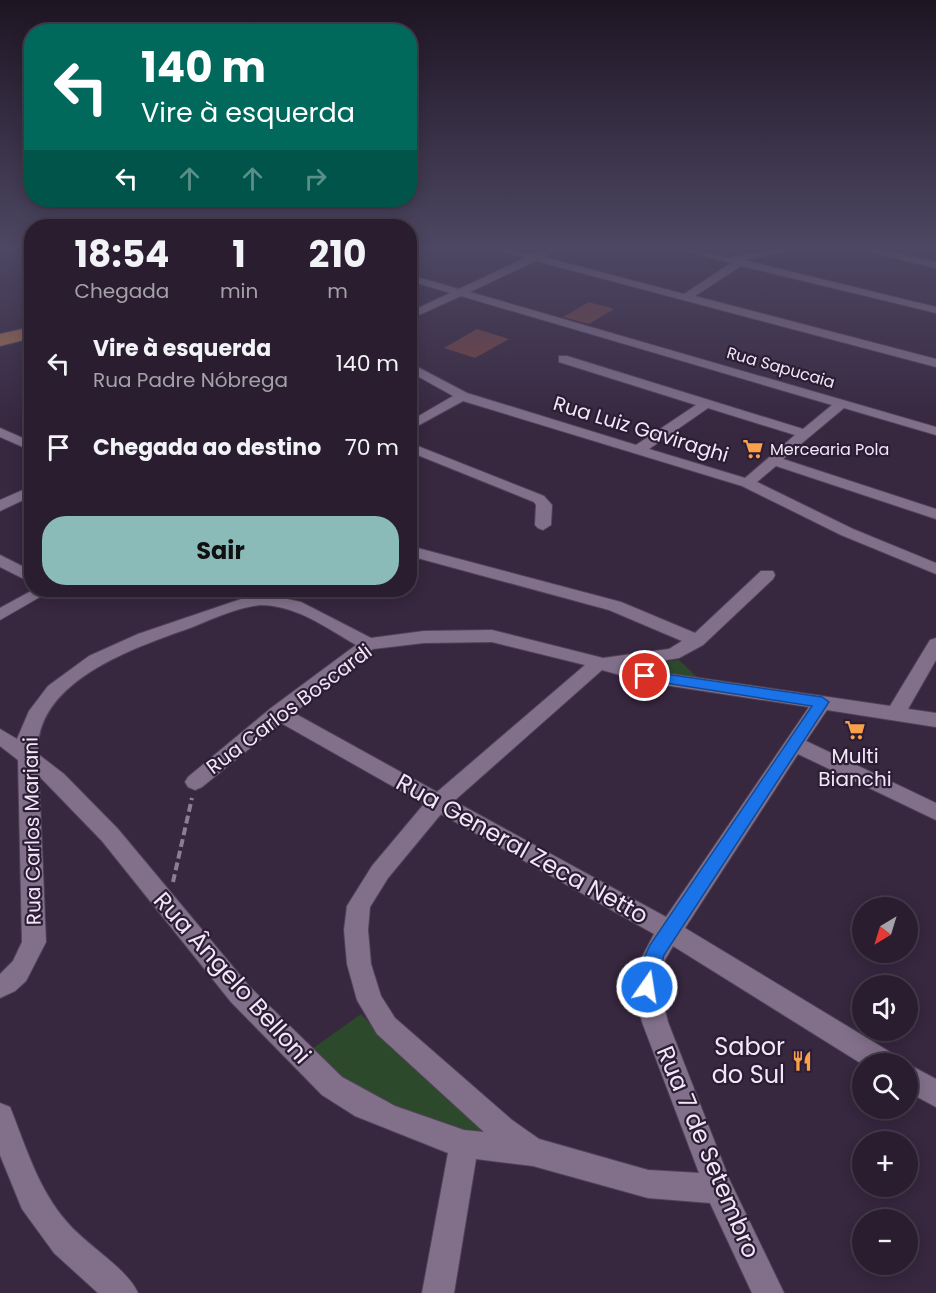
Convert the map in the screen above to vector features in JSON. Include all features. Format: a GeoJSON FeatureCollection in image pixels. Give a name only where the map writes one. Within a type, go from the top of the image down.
{"type":"FeatureCollection","features":[{"type":"Feature","properties":{"kind":"main road"},"geometry":{"type":"LineString","coordinates":[[0,340],[24,334]]}},
{"type":"Feature","properties":{"kind":"street","name":"Rua Sapucaia"},"geometry":{"type":"LineString","coordinates":[[513,307],[936,431]]}},
{"type":"Feature","properties":{"kind":"street"},"geometry":{"type":"LineString","coordinates":[[722,307],[936,363]]}},
{"type":"Feature","properties":{"kind":"street"},"geometry":{"type":"LineString","coordinates":[[563,359],[805,434]]}},
{"type":"Feature","properties":{"kind":"street","name":"Rua Luiz Gaviraghi"},"geometry":{"type":"LineString","coordinates":[[417,371],[462,396],[636,451],[747,483],[863,539],[936,569]]}},
{"type":"Feature","properties":{"kind":"street"},"geometry":{"type":"LineString","coordinates":[[417,422],[462,396]]}},
{"type":"Feature","properties":{"kind":"street"},"geometry":{"type":"LineString","coordinates":[[747,483],[843,402]]}},
{"type":"Feature","properties":{"kind":"street"},"geometry":{"type":"LineString","coordinates":[[636,451],[706,404]]}},
{"type":"Feature","properties":{"kind":"street"},"geometry":{"type":"LineString","coordinates":[[0,432],[24,443]]}},
{"type":"Feature","properties":{"kind":"street"},"geometry":{"type":"LineString","coordinates":[[417,450],[538,499],[544,506],[543,525]]}},
{"type":"Feature","properties":{"kind":"street"},"geometry":{"type":"LineString","coordinates":[[774,461],[936,514]]}},
{"type":"Feature","properties":{"kind":"street"},"geometry":{"type":"LineString","coordinates":[[0,506],[24,495]]}},
{"type":"Feature","properties":{"kind":"street"},"geometry":{"type":"LineString","coordinates":[[417,554],[615,606],[698,641]]}},
{"type":"Feature","properties":{"kind":"street"},"geometry":{"type":"LineString","coordinates":[[0,560],[24,574]]}},
{"type":"Feature","properties":{"kind":"street"},"geometry":{"type":"LineString","coordinates":[[533,1152],[502,1130],[386,1026],[370,1000],[358,964],[356,930],[359,906],[380,872],[438,803],[597,664],[674,654],[698,641],[767,575]]}},
{"type":"Feature","properties":{"kind":"street"},"geometry":{"type":"LineString","coordinates":[[0,615],[32,597]]}},
{"type":"Feature","properties":{"kind":"street","name":"Rua Carlos Mariani"},"geometry":{"type":"LineString","coordinates":[[0,987],[24,966],[34,942],[27,736],[32,722],[68,678],[112,651],[234,606],[267,599],[298,604],[368,644]]}},
{"type":"Feature","properties":{"kind":"street","name":"Rua Carlos Boscardi"},"geometry":{"type":"LineString","coordinates":[[195,782],[278,713],[368,644],[424,637],[492,636],[645,676],[936,720]]}},
{"type":"Feature","properties":{"kind":"street"},"geometry":{"type":"LineString","coordinates":[[895,715],[936,644]]}},
{"type":"Feature","properties":{"kind":"street","name":"Rua 7 de Setembro"},"geometry":{"type":"LineString","coordinates":[[768,1293],[719,1189],[655,1022],[647,987],[650,965],[669,931],[822,702]]}},
{"type":"Feature","properties":{"kind":"street","name":"Rua General Zeca Netto"},"geometry":{"type":"LineString","coordinates":[[278,713],[669,931],[868,1053]]}},
{"type":"Feature","properties":{"kind":"street","name":"Rua Ângelo Belloni"},"geometry":{"type":"LineString","coordinates":[[0,736],[57,779],[110,835],[240,994],[301,1058],[332,1086],[365,1107],[464,1144],[533,1152],[648,1184],[719,1189]]}},
{"type":"Feature","properties":{"kind":"street"},"geometry":{"type":"LineString","coordinates":[[795,744],[936,812]]}},
{"type":"Feature","properties":{"kind":"street"},"geometry":{"type":"LineString","coordinates":[[918,1083],[936,1094]]}},
{"type":"Feature","properties":{"kind":"street"},"geometry":{"type":"LineString","coordinates":[[0,1117],[35,1202],[48,1223],[76,1254],[122,1293]]}},
{"type":"Feature","properties":{"kind":"street"},"geometry":{"type":"LineString","coordinates":[[438,1293],[464,1144]]}},
{"type":"Feature","properties":{"kind":"path"},"geometry":{"type":"LineString","coordinates":[[168,906],[195,782]]}},
{"type":"Feature","properties":{"kind":"green space"},"geometry":{"type":"Polygon","coordinates":[[[679,660],[697,677],[637,672],[617,667],[679,660]]]}},
{"type":"Feature","properties":{"kind":"green space"},"geometry":{"type":"Polygon","coordinates":[[[361,1014],[404,1057],[501,1137],[497,1145],[358,1094],[312,1049],[361,1014]]]}},
{"type":"Feature","properties":{"kind":"building"},"geometry":{"type":"Polygon","coordinates":[[[580,307],[614,309],[589,324],[563,317],[580,307]]]}},
{"type":"Feature","properties":{"kind":"building"},"geometry":{"type":"Polygon","coordinates":[[[477,329],[509,339],[475,358],[444,348],[477,329]]]}},
{"type":"Feature","properties":{"kind":"place","name":"Mercearia Pola"},"geometry":{"type":"Point","coordinates":[753,449]}},
{"type":"Feature","properties":{"kind":"place","name":"Multi Bianchi"},"geometry":{"type":"Point","coordinates":[855,730]}},
{"type":"Feature","properties":{"kind":"place","name":"Sabor do Sul"},"geometry":{"type":"Point","coordinates":[802,1061]}},
{"type":"Feature","properties":{"kind":"route"},"geometry":{"type":"LineString","coordinates":[[645,676],[822,702],[657,950],[650,965],[647,987]]}}]}
